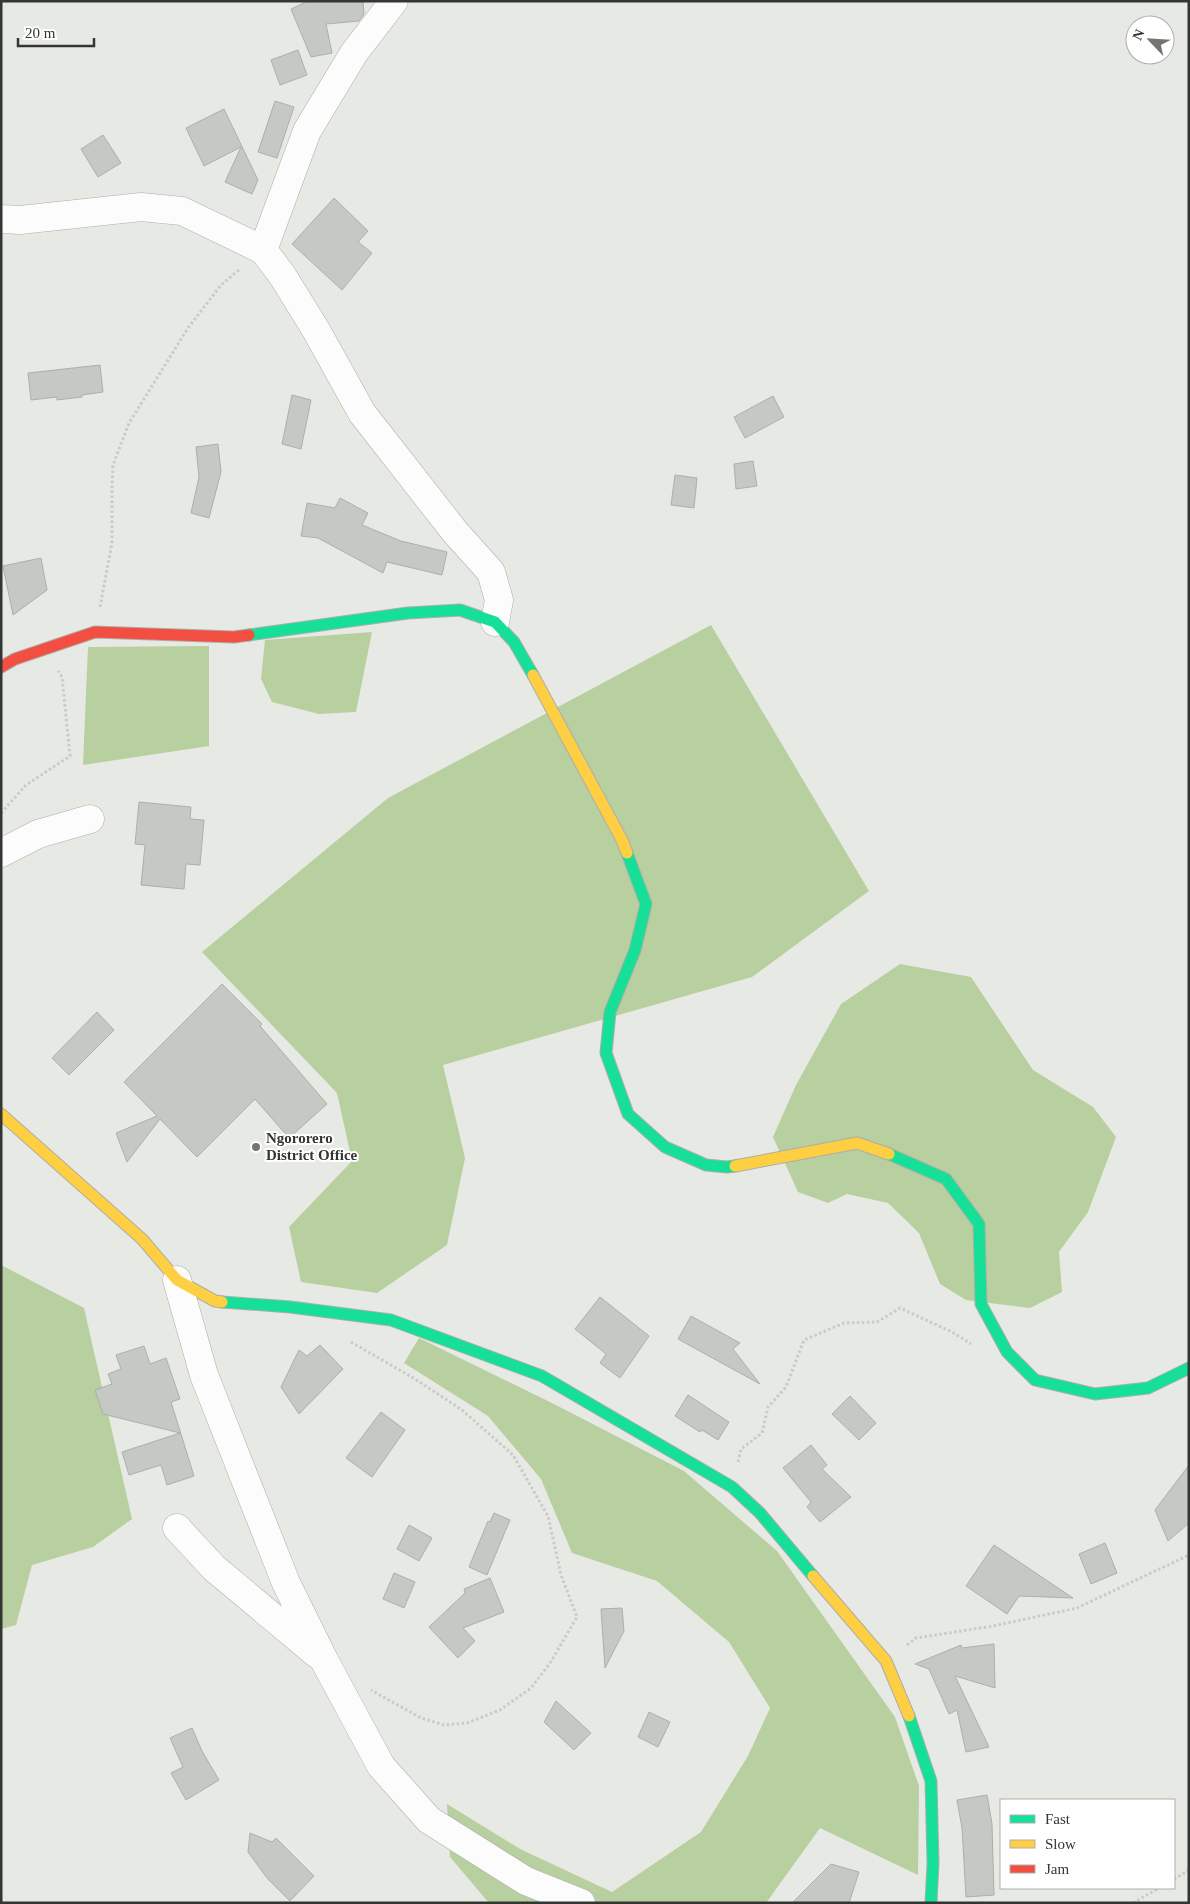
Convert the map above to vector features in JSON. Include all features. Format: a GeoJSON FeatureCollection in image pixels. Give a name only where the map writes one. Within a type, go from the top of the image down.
{"type":"FeatureCollection","features":[{"type":"Feature","properties":{"kind":"street"},"geometry":{"type":"LineString","coordinates":[[263,250],[306,131],[354,53],[394,1]]}},
{"type":"Feature","properties":{"kind":"street"},"geometry":{"type":"LineString","coordinates":[[1,219],[20,220],[141,207],[182,211],[263,250],[282,275],[316,330],[362,413],[455,532],[490,572],[499,600],[495,622]]}},
{"type":"Feature","properties":{"kind":"street"},"geometry":{"type":"LineString","coordinates":[[1,667],[15,659],[95,632],[234,637],[408,613],[460,610],[495,622],[514,642],[547,699],[622,840],[646,904],[635,950],[610,1012],[606,1053],[628,1114],[665,1147],[706,1165],[727,1167],[857,1143],[896,1156],[946,1179],[979,1224],[982,1304],[1007,1352],[1035,1380],[1095,1394],[1148,1388],[1189,1368]]}},
{"type":"Feature","properties":{"kind":"street"},"geometry":{"type":"LineString","coordinates":[[1,853],[38,834],[90,819]]}},
{"type":"Feature","properties":{"kind":"street"},"geometry":{"type":"LineString","coordinates":[[1,1114],[142,1239],[177,1280],[215,1300],[392,1320],[542,1376],[732,1486],[760,1513],[886,1661],[909,1715],[931,1781],[933,1863],[931,1903]]}},
{"type":"Feature","properties":{"kind":"street"},"geometry":{"type":"LineString","coordinates":[[177,1280],[204,1375],[286,1583],[324,1660],[381,1766],[429,1820],[526,1880],[581,1903]]}},
{"type":"Feature","properties":{"kind":"street"},"geometry":{"type":"LineString","coordinates":[[176,1528],[214,1568],[324,1660]]}},
{"type":"Feature","properties":{"kind":"path"},"geometry":{"type":"LineString","coordinates":[[95,632],[112,543],[113,465],[129,422],[188,328],[220,285],[263,250]]}},
{"type":"Feature","properties":{"kind":"path"},"geometry":{"type":"LineString","coordinates":[[1,813],[26,785],[70,756],[62,677],[45,648]]}},
{"type":"Feature","properties":{"kind":"path"},"geometry":{"type":"LineString","coordinates":[[732,1486],[741,1449],[762,1433],[768,1407],[786,1387],[804,1340],[844,1323],[877,1322],[900,1308],[952,1332],[974,1345]]}},
{"type":"Feature","properties":{"kind":"path"},"geometry":{"type":"LineString","coordinates":[[348,1341],[415,1379],[462,1410],[513,1455],[548,1516],[561,1575],[577,1617],[550,1663],[531,1688],[500,1710],[467,1723],[444,1725],[421,1718],[364,1686]]}},
{"type":"Feature","properties":{"kind":"path"},"geometry":{"type":"LineString","coordinates":[[886,1661],[916,1638],[994,1626],[1077,1608],[1189,1555]]}},
{"type":"Feature","properties":{"kind":"path"},"geometry":{"type":"LineString","coordinates":[[1175,1878],[1189,1870]]}},
{"type":"Feature","properties":{"kind":"path"},"geometry":{"type":"LineString","coordinates":[[1133,1903],[1158,1889]]}},
{"type":"Feature","properties":{"kind":"green space"},"geometry":{"type":"Polygon","coordinates":[[[711,625],[869,891],[752,977],[443,1065],[465,1158],[447,1245],[377,1293],[301,1282],[289,1227],[352,1161],[337,1093],[202,952],[388,798],[711,625]]]}},
{"type":"Feature","properties":{"kind":"green space"},"geometry":{"type":"Polygon","coordinates":[[[372,632],[356,712],[319,714],[272,702],[261,679],[265,640],[372,632]]]}},
{"type":"Feature","properties":{"kind":"green space"},"geometry":{"type":"Polygon","coordinates":[[[209,646],[209,746],[83,765],[88,647],[209,646]]]}},
{"type":"Feature","properties":{"kind":"green space"},"geometry":{"type":"Polygon","coordinates":[[[900,964],[971,977],[1033,1070],[1093,1107],[1116,1137],[1088,1212],[1059,1252],[1062,1292],[1030,1308],[966,1300],[940,1284],[919,1233],[888,1203],[847,1194],[828,1203],[798,1192],[773,1137],[796,1085],[841,1004],[900,964]]]}},
{"type":"Feature","properties":{"kind":"green space"},"geometry":{"type":"Polygon","coordinates":[[[1,1265],[84,1308],[132,1519],[93,1547],[32,1565],[16,1625],[1,1629],[1,1265]]]}},
{"type":"Feature","properties":{"kind":"green space"},"geometry":{"type":"Polygon","coordinates":[[[419,1338],[552,1403],[684,1471],[777,1551],[895,1717],[919,1786],[918,1875],[820,1828],[766,1903],[489,1903],[450,1857],[447,1804],[520,1849],[612,1892],[701,1832],[748,1756],[770,1708],[729,1642],[657,1581],[572,1553],[541,1479],[488,1416],[404,1363],[419,1338]]]}},
{"type":"Feature","properties":{"kind":"building"},"geometry":{"type":"Polygon","coordinates":[[[308,1],[363,1],[364,14],[359,21],[326,24],[332,53],[311,57],[291,9],[308,1]]]}},
{"type":"Feature","properties":{"kind":"building"},"geometry":{"type":"Polygon","coordinates":[[[298,50],[307,75],[280,85],[271,60],[298,50]]]}},
{"type":"Feature","properties":{"kind":"building"},"geometry":{"type":"Polygon","coordinates":[[[275,101],[294,107],[277,158],[258,152],[275,101]]]}},
{"type":"Feature","properties":{"kind":"building"},"geometry":{"type":"Polygon","coordinates":[[[224,109],[258,180],[252,194],[225,182],[241,147],[204,166],[186,128],[224,109]]]}},
{"type":"Feature","properties":{"kind":"building"},"geometry":{"type":"Polygon","coordinates":[[[103,135],[121,163],[98,177],[81,149],[103,135]]]}},
{"type":"Feature","properties":{"kind":"building"},"geometry":{"type":"Polygon","coordinates":[[[334,198],[368,231],[358,242],[372,253],[342,290],[292,244],[334,198]]]}},
{"type":"Feature","properties":{"kind":"building"},"geometry":{"type":"Polygon","coordinates":[[[100,365],[103,392],[57,400],[57,397],[31,400],[28,373],[100,365]]]}},
{"type":"Feature","properties":{"kind":"building"},"geometry":{"type":"Polygon","coordinates":[[[292,395],[311,400],[301,449],[282,444],[292,395]]]}},
{"type":"Feature","properties":{"kind":"building"},"geometry":{"type":"Polygon","coordinates":[[[773,396],[784,417],[745,438],[734,417],[773,396]]]}},
{"type":"Feature","properties":{"kind":"building"},"geometry":{"type":"Polygon","coordinates":[[[218,444],[221,472],[209,518],[191,513],[199,477],[196,447],[218,444]]]}},
{"type":"Feature","properties":{"kind":"building"},"geometry":{"type":"Polygon","coordinates":[[[753,461],[757,486],[736,489],[734,464],[753,461]]]}},
{"type":"Feature","properties":{"kind":"building"},"geometry":{"type":"Polygon","coordinates":[[[675,475],[697,478],[694,508],[671,505],[675,475]]]}},
{"type":"Feature","properties":{"kind":"building"},"geometry":{"type":"Polygon","coordinates":[[[340,498],[368,513],[362,525],[401,541],[447,552],[442,575],[387,562],[383,573],[318,538],[301,536],[307,503],[335,508],[340,498]]]}},
{"type":"Feature","properties":{"kind":"building"},"geometry":{"type":"Polygon","coordinates":[[[41,558],[47,590],[13,615],[3,566],[41,558]]]}},
{"type":"Feature","properties":{"kind":"building"},"geometry":{"type":"Polygon","coordinates":[[[139,802],[191,807],[190,819],[204,820],[200,865],[186,864],[184,889],[141,885],[145,845],[135,844],[139,802]]]}},
{"type":"Feature","properties":{"kind":"building"},"geometry":{"type":"Polygon","coordinates":[[[222,984],[262,1024],[260,1026],[327,1104],[289,1138],[255,1099],[197,1157],[160,1119],[127,1162],[116,1133],[157,1116],[124,1082],[222,984]]]}},
{"type":"Feature","properties":{"kind":"building"},"geometry":{"type":"Polygon","coordinates":[[[97,1012],[114,1030],[69,1075],[52,1058],[97,1012]]]}},
{"type":"Feature","properties":{"kind":"building"},"geometry":{"type":"Polygon","coordinates":[[[600,1297],[649,1336],[620,1378],[600,1363],[606,1354],[575,1329],[600,1297]]]}},
{"type":"Feature","properties":{"kind":"building"},"geometry":{"type":"Polygon","coordinates":[[[691,1316],[740,1343],[733,1349],[760,1384],[678,1339],[691,1316]]]}},
{"type":"Feature","properties":{"kind":"building"},"geometry":{"type":"Polygon","coordinates":[[[320,1345],[343,1369],[299,1414],[281,1387],[299,1350],[307,1356],[320,1345]]]}},
{"type":"Feature","properties":{"kind":"building"},"geometry":{"type":"Polygon","coordinates":[[[144,1346],[150,1364],[166,1358],[180,1399],[171,1402],[194,1476],[167,1485],[161,1465],[129,1475],[122,1452],[180,1433],[103,1414],[95,1390],[112,1384],[108,1374],[121,1369],[116,1355],[144,1346]]]}},
{"type":"Feature","properties":{"kind":"building"},"geometry":{"type":"Polygon","coordinates":[[[688,1395],[729,1422],[718,1440],[702,1430],[700,1432],[675,1416],[688,1395]]]}},
{"type":"Feature","properties":{"kind":"building"},"geometry":{"type":"Polygon","coordinates":[[[850,1396],[876,1423],[859,1440],[832,1414],[850,1396]]]}},
{"type":"Feature","properties":{"kind":"building"},"geometry":{"type":"Polygon","coordinates":[[[381,1412],[405,1430],[372,1477],[346,1458],[381,1412]]]}},
{"type":"Feature","properties":{"kind":"building"},"geometry":{"type":"Polygon","coordinates":[[[811,1445],[827,1465],[822,1469],[851,1497],[820,1522],[807,1507],[811,1502],[783,1468],[811,1445]]]}},
{"type":"Feature","properties":{"kind":"building"},"geometry":{"type":"Polygon","coordinates":[[[1189,1465],[1189,1523],[1168,1541],[1155,1510],[1189,1465]]]}},
{"type":"Feature","properties":{"kind":"building"},"geometry":{"type":"Polygon","coordinates":[[[494,1513],[510,1520],[487,1575],[469,1567],[488,1521],[490,1522],[494,1513]]]}},
{"type":"Feature","properties":{"kind":"building"},"geometry":{"type":"Polygon","coordinates":[[[409,1525],[432,1538],[419,1561],[397,1549],[409,1525]]]}},
{"type":"Feature","properties":{"kind":"building"},"geometry":{"type":"Polygon","coordinates":[[[1105,1543],[1117,1573],[1091,1584],[1079,1554],[1105,1543]]]}},
{"type":"Feature","properties":{"kind":"building"},"geometry":{"type":"Polygon","coordinates":[[[994,1545],[1073,1598],[1019,1596],[1007,1614],[966,1586],[994,1545]]]}},
{"type":"Feature","properties":{"kind":"building"},"geometry":{"type":"Polygon","coordinates":[[[394,1573],[415,1582],[404,1608],[383,1599],[394,1573]]]}},
{"type":"Feature","properties":{"kind":"building"},"geometry":{"type":"Polygon","coordinates":[[[490,1578],[504,1612],[463,1628],[475,1641],[458,1658],[429,1627],[465,1593],[464,1589],[490,1578]]]}},
{"type":"Feature","properties":{"kind":"building"},"geometry":{"type":"Polygon","coordinates":[[[622,1608],[624,1631],[605,1668],[601,1609],[622,1608]]]}},
{"type":"Feature","properties":{"kind":"building"},"geometry":{"type":"Polygon","coordinates":[[[994,1644],[995,1688],[955,1676],[989,1747],[966,1752],[957,1710],[949,1714],[929,1669],[915,1664],[961,1645],[962,1648],[994,1644]]]}},
{"type":"Feature","properties":{"kind":"building"},"geometry":{"type":"Polygon","coordinates":[[[556,1701],[591,1733],[574,1750],[544,1722],[556,1701]]]}},
{"type":"Feature","properties":{"kind":"building"},"geometry":{"type":"Polygon","coordinates":[[[649,1712],[670,1722],[658,1747],[638,1737],[649,1712]]]}},
{"type":"Feature","properties":{"kind":"building"},"geometry":{"type":"Polygon","coordinates":[[[192,1728],[202,1751],[219,1780],[186,1800],[171,1773],[183,1767],[170,1738],[192,1728]]]}},
{"type":"Feature","properties":{"kind":"building"},"geometry":{"type":"Polygon","coordinates":[[[987,1795],[992,1824],[994,1895],[966,1897],[962,1828],[957,1800],[987,1795]]]}},
{"type":"Feature","properties":{"kind":"building"},"geometry":{"type":"Polygon","coordinates":[[[250,1833],[272,1842],[276,1838],[314,1876],[290,1901],[267,1878],[248,1852],[250,1833]]]}},
{"type":"Feature","properties":{"kind":"building"},"geometry":{"type":"Polygon","coordinates":[[[831,1864],[859,1872],[849,1903],[792,1903],[831,1864]]]}},
{"type":"Feature","properties":{"kind":"traffic: fast"},"geometry":{"type":"LineString","coordinates":[[249,635],[408,613],[460,610],[495,622],[514,642],[533,675]]}},
{"type":"Feature","properties":{"kind":"traffic: fast"},"geometry":{"type":"LineString","coordinates":[[627,853],[646,904],[635,950],[610,1012],[606,1053],[628,1114],[665,1147],[706,1165],[735,1166]]}},
{"type":"Feature","properties":{"kind":"traffic: fast"},"geometry":{"type":"LineString","coordinates":[[889,1154],[946,1179],[979,1224],[981,1304],[1007,1352],[1035,1380],[1095,1394],[1148,1388],[1189,1368]]}},
{"type":"Feature","properties":{"kind":"traffic: fast"},"geometry":{"type":"LineString","coordinates":[[222,1302],[290,1307],[391,1320],[542,1376],[732,1487],[760,1513],[813,1576]]}},
{"type":"Feature","properties":{"kind":"traffic: fast"},"geometry":{"type":"LineString","coordinates":[[909,1716],[931,1781],[933,1863],[931,1903]]}},
{"type":"Feature","properties":{"kind":"traffic: slow"},"geometry":{"type":"LineString","coordinates":[[533,675],[622,840],[627,853]]}},
{"type":"Feature","properties":{"kind":"traffic: slow"},"geometry":{"type":"LineString","coordinates":[[1,1114],[142,1239],[177,1280],[215,1301],[222,1302]]}},
{"type":"Feature","properties":{"kind":"traffic: slow"},"geometry":{"type":"LineString","coordinates":[[735,1166],[857,1143],[889,1154]]}},
{"type":"Feature","properties":{"kind":"traffic: slow"},"geometry":{"type":"LineString","coordinates":[[813,1576],[886,1661],[909,1716]]}},
{"type":"Feature","properties":{"kind":"traffic: jam"},"geometry":{"type":"LineString","coordinates":[[1,667],[15,659],[95,632],[234,637],[249,635]]}},
{"type":"Feature","properties":{"kind":"place","name":"Ngororero District Office"},"geometry":{"type":"Point","coordinates":[256,1147]}}]}
